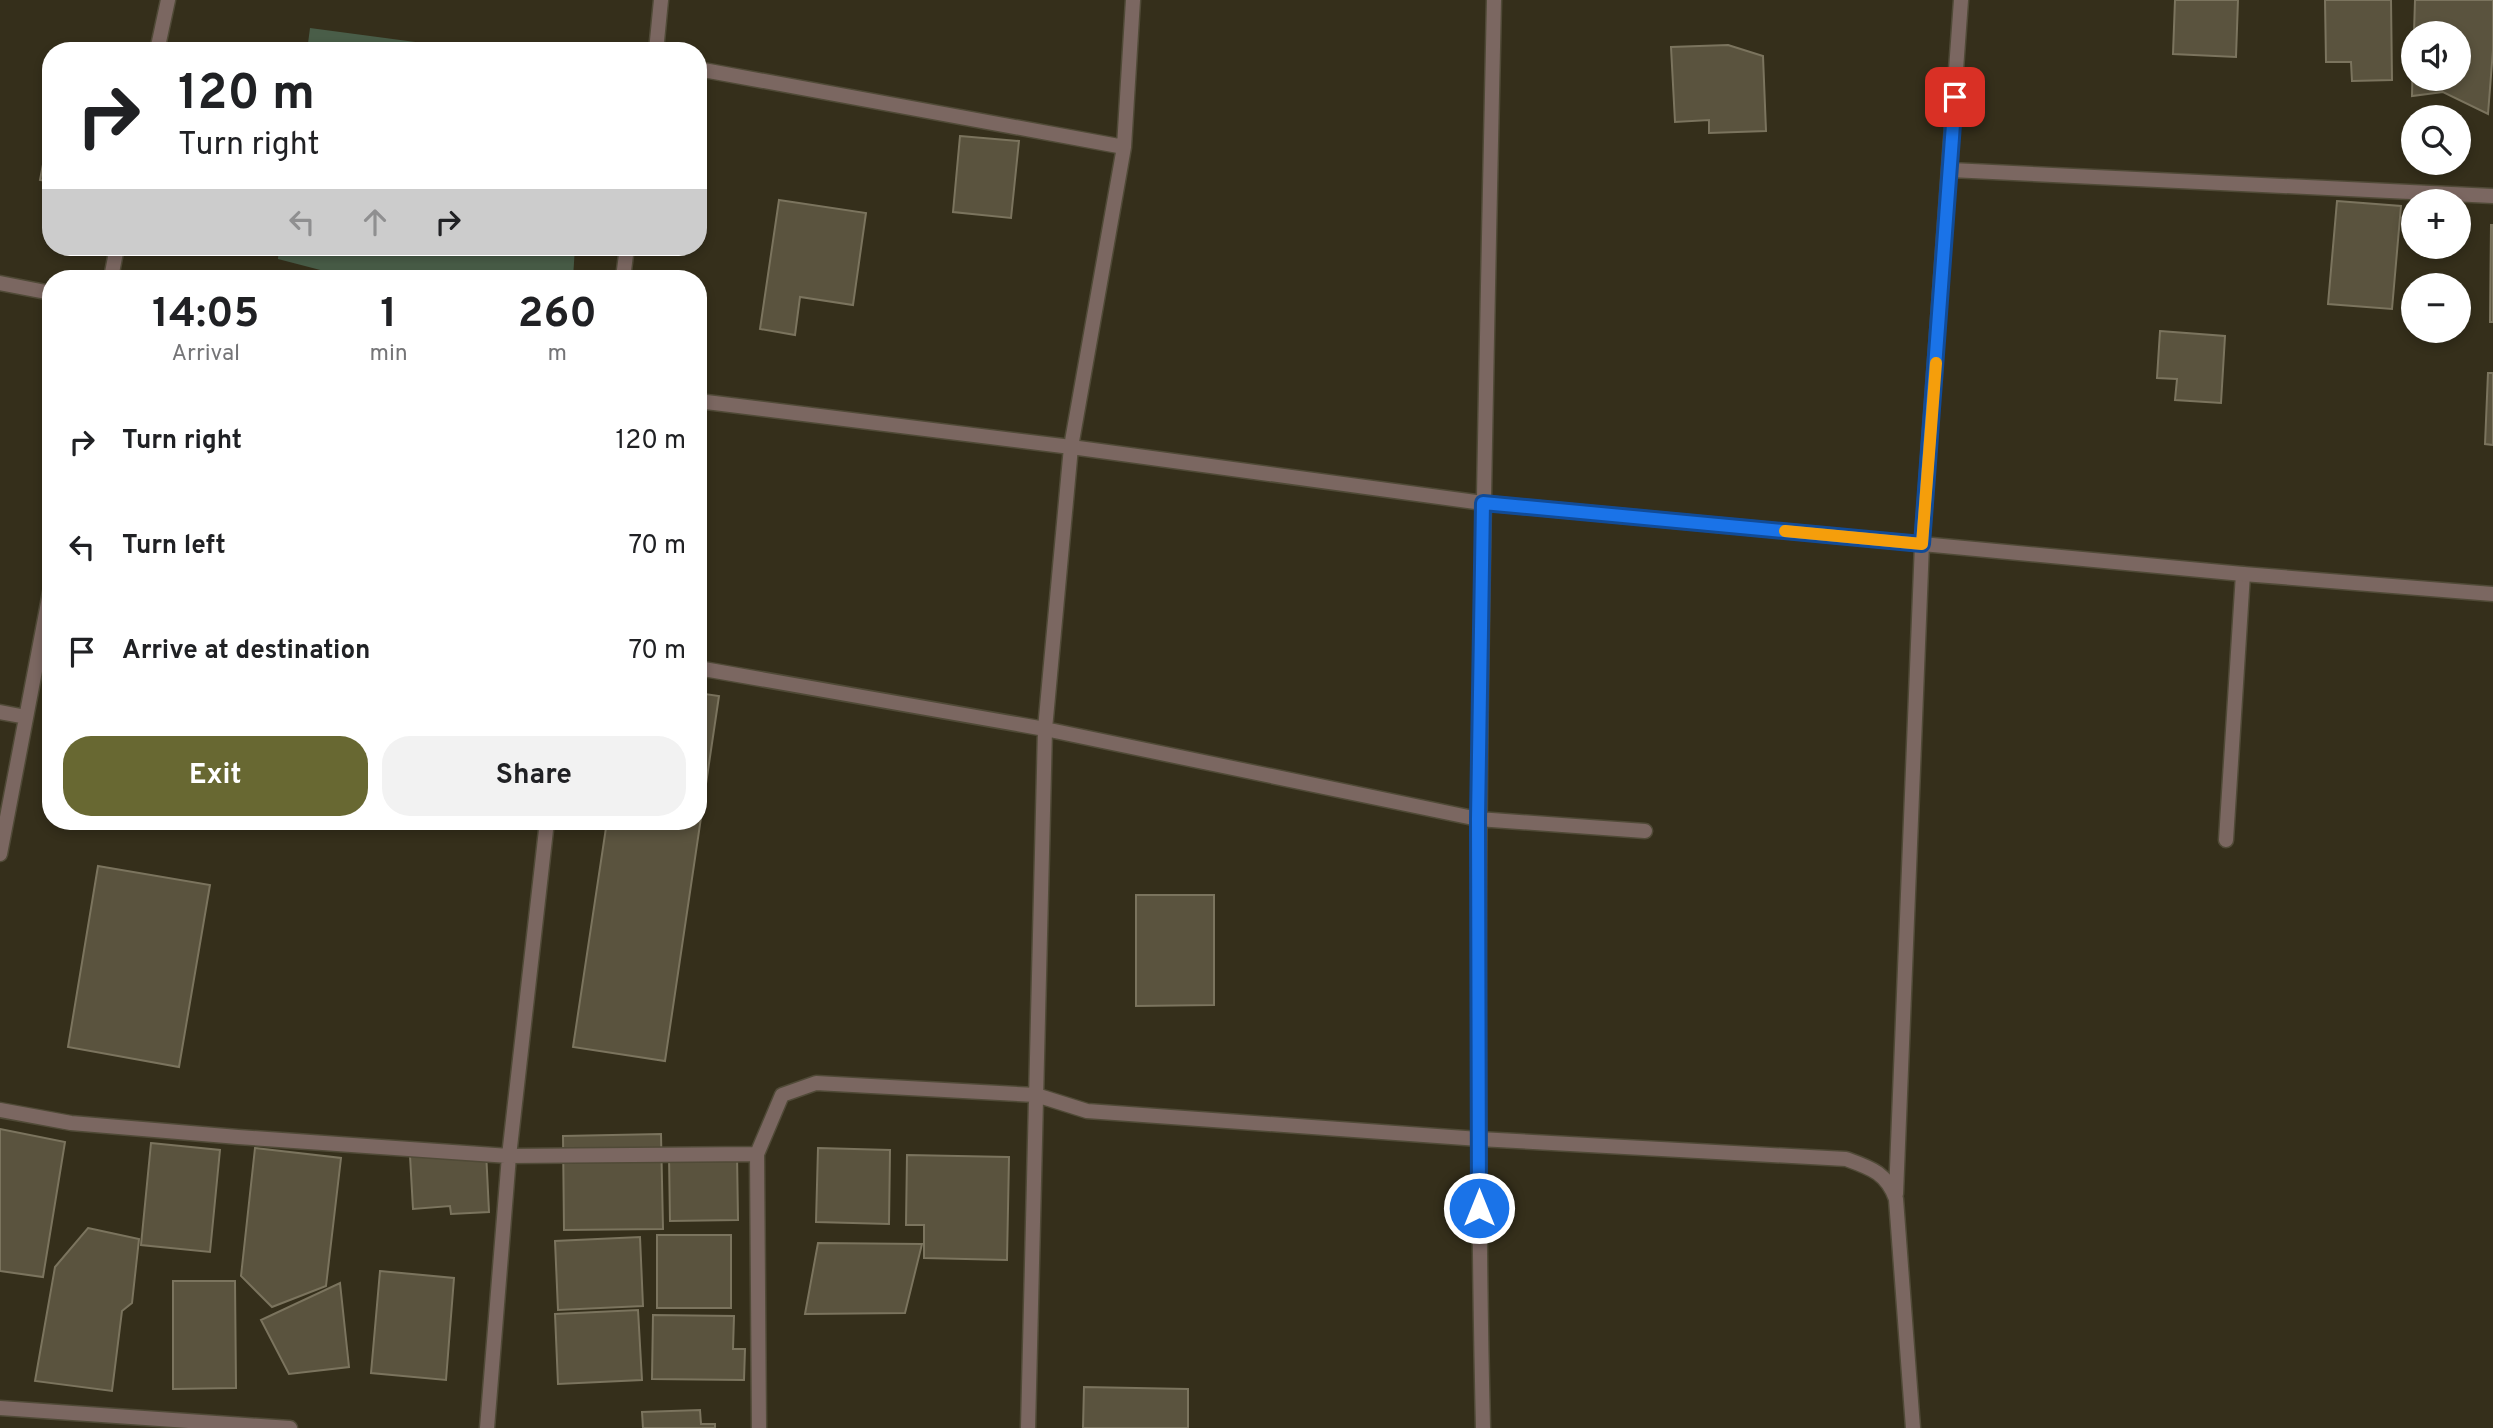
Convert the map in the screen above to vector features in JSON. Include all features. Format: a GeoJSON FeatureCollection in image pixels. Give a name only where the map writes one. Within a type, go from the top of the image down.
{"type":"FeatureCollection","features":[{"type":"Feature","properties":{"kind":"street"},"geometry":{"type":"LineString","coordinates":[[160,42],[168,0]]}},
{"type":"Feature","properties":{"kind":"street"},"geometry":{"type":"LineString","coordinates":[[657,42],[662,0]]}},
{"type":"Feature","properties":{"kind":"street"},"geometry":{"type":"LineString","coordinates":[[1028,1428],[1045,729],[1071,447],[1124,147],[1133,0]]}},
{"type":"Feature","properties":{"kind":"street"},"geometry":{"type":"LineString","coordinates":[[1483,1428],[1478,819],[1494,0]]}},
{"type":"Feature","properties":{"kind":"street"},"geometry":{"type":"LineString","coordinates":[[1913,1428],[1896,1199],[1922,544],[1951,170],[1961,0]]}},
{"type":"Feature","properties":{"kind":"street"},"geometry":{"type":"LineString","coordinates":[[707,71],[1124,147]]}},
{"type":"Feature","properties":{"kind":"street"},"geometry":{"type":"LineString","coordinates":[[1951,170],[2493,195]]}},
{"type":"Feature","properties":{"kind":"street"},"geometry":{"type":"LineString","coordinates":[[0,283],[42,291]]}},
{"type":"Feature","properties":{"kind":"street"},"geometry":{"type":"LineString","coordinates":[[707,402],[1071,447],[1483,503],[2243,574],[2493,594]]}},
{"type":"Feature","properties":{"kind":"street"},"geometry":{"type":"LineString","coordinates":[[2226,840],[2243,574]]}},
{"type":"Feature","properties":{"kind":"street"},"geometry":{"type":"LineString","coordinates":[[0,854],[42,634]]}},
{"type":"Feature","properties":{"kind":"street"},"geometry":{"type":"LineString","coordinates":[[707,670],[1045,729],[1478,819],[1645,831]]}},
{"type":"Feature","properties":{"kind":"street"},"geometry":{"type":"LineString","coordinates":[[0,712],[26,717]]}},
{"type":"Feature","properties":{"kind":"street"},"geometry":{"type":"LineString","coordinates":[[487,1428],[509,1156],[546,830]]}},
{"type":"Feature","properties":{"kind":"street"},"geometry":{"type":"LineString","coordinates":[[759,1428],[757,1154],[782,1095],[816,1083],[1036,1095],[1087,1111],[1479,1139],[1846,1159],[1866,1166],[1890,1183],[1896,1199]]}},
{"type":"Feature","properties":{"kind":"street"},"geometry":{"type":"LineString","coordinates":[[0,1110],[71,1123],[509,1156],[757,1154]]}},
{"type":"Feature","properties":{"kind":"street"},"geometry":{"type":"LineString","coordinates":[[0,1408],[290,1428]]}},
{"type":"Feature","properties":{"kind":"green space"},"geometry":{"type":"Polygon","coordinates":[[[310,28],[415,42],[308,42],[310,28]]]}},
{"type":"Feature","properties":{"kind":"green space"},"geometry":{"type":"Polygon","coordinates":[[[278,256],[574,256],[574,270],[320,270],[278,259],[278,256]]]}},
{"type":"Feature","properties":{"kind":"building"},"geometry":{"type":"Polygon","coordinates":[[[2175,0],[2238,0],[2236,57],[2173,54],[2175,0]]]}},
{"type":"Feature","properties":{"kind":"building"},"geometry":{"type":"Polygon","coordinates":[[[2325,0],[2391,0],[2392,80],[2352,81],[2351,62],[2326,62],[2325,0]]]}},
{"type":"Feature","properties":{"kind":"building"},"geometry":{"type":"Polygon","coordinates":[[[2415,0],[2493,0],[2493,50],[2488,114],[2443,92],[2412,96],[2412,91],[2471,91],[2471,21],[2414,21],[2415,0]]]}},
{"type":"Feature","properties":{"kind":"building"},"geometry":{"type":"Polygon","coordinates":[[[1728,45],[1763,56],[1766,131],[1709,133],[1709,120],[1675,122],[1671,47],[1728,45]]]}},
{"type":"Feature","properties":{"kind":"building"},"geometry":{"type":"Polygon","coordinates":[[[960,136],[1019,141],[1011,218],[953,212],[960,136]]]}},
{"type":"Feature","properties":{"kind":"building"},"geometry":{"type":"Polygon","coordinates":[[[779,200],[866,213],[853,305],[800,297],[795,335],[760,329],[779,200]]]}},
{"type":"Feature","properties":{"kind":"building"},"geometry":{"type":"Polygon","coordinates":[[[2337,201],[2401,206],[2392,309],[2328,304],[2337,201]]]}},
{"type":"Feature","properties":{"kind":"building"},"geometry":{"type":"Polygon","coordinates":[[[2493,225],[2493,322],[2490,322],[2493,225]]]}},
{"type":"Feature","properties":{"kind":"building"},"geometry":{"type":"Polygon","coordinates":[[[2160,331],[2225,336],[2221,403],[2175,400],[2177,379],[2157,378],[2160,331]]]}},
{"type":"Feature","properties":{"kind":"building"},"geometry":{"type":"Polygon","coordinates":[[[2488,373],[2493,373],[2493,445],[2485,444],[2488,373]]]}},
{"type":"Feature","properties":{"kind":"building"},"geometry":{"type":"Polygon","coordinates":[[[707,694],[719,696],[707,777],[707,694]]]}},
{"type":"Feature","properties":{"kind":"building"},"geometry":{"type":"Polygon","coordinates":[[[606,830],[699,830],[665,1061],[573,1047],[606,830]]]}},
{"type":"Feature","properties":{"kind":"building"},"geometry":{"type":"Polygon","coordinates":[[[98,866],[210,885],[179,1067],[68,1047],[98,866]]]}},
{"type":"Feature","properties":{"kind":"building"},"geometry":{"type":"Polygon","coordinates":[[[1136,895],[1214,895],[1214,1005],[1136,1006],[1136,895]]]}},
{"type":"Feature","properties":{"kind":"building"},"geometry":{"type":"Polygon","coordinates":[[[0,1129],[65,1142],[43,1277],[0,1271],[0,1129]]]}},
{"type":"Feature","properties":{"kind":"building"},"geometry":{"type":"Polygon","coordinates":[[[661,1134],[663,1229],[564,1230],[563,1136],[661,1134]]]}},
{"type":"Feature","properties":{"kind":"building"},"geometry":{"type":"Polygon","coordinates":[[[151,1143],[220,1150],[210,1252],[141,1245],[151,1143]]]}},
{"type":"Feature","properties":{"kind":"building"},"geometry":{"type":"Polygon","coordinates":[[[255,1148],[341,1158],[326,1286],[272,1307],[241,1276],[255,1148]]]}},
{"type":"Feature","properties":{"kind":"building"},"geometry":{"type":"Polygon","coordinates":[[[818,1148],[890,1150],[889,1224],[816,1222],[818,1148]]]}},
{"type":"Feature","properties":{"kind":"building"},"geometry":{"type":"Polygon","coordinates":[[[486,1151],[489,1212],[451,1214],[450,1206],[413,1209],[410,1156],[486,1151]]]}},
{"type":"Feature","properties":{"kind":"building"},"geometry":{"type":"Polygon","coordinates":[[[737,1153],[738,1220],[670,1221],[669,1155],[737,1153]]]}},
{"type":"Feature","properties":{"kind":"building"},"geometry":{"type":"Polygon","coordinates":[[[907,1155],[1009,1157],[1007,1260],[924,1258],[924,1225],[906,1225],[907,1155]]]}},
{"type":"Feature","properties":{"kind":"building"},"geometry":{"type":"Polygon","coordinates":[[[88,1228],[139,1239],[132,1303],[122,1311],[112,1391],[35,1381],[55,1267],[88,1228]]]}},
{"type":"Feature","properties":{"kind":"building"},"geometry":{"type":"Polygon","coordinates":[[[657,1235],[731,1235],[731,1308],[657,1308],[657,1235]]]}},
{"type":"Feature","properties":{"kind":"building"},"geometry":{"type":"Polygon","coordinates":[[[640,1237],[643,1306],[558,1310],[555,1241],[640,1237]]]}},
{"type":"Feature","properties":{"kind":"building"},"geometry":{"type":"Polygon","coordinates":[[[818,1243],[922,1244],[905,1313],[805,1314],[818,1243]]]}},
{"type":"Feature","properties":{"kind":"building"},"geometry":{"type":"Polygon","coordinates":[[[380,1271],[454,1278],[446,1380],[371,1373],[380,1271]]]}},
{"type":"Feature","properties":{"kind":"building"},"geometry":{"type":"Polygon","coordinates":[[[173,1281],[235,1281],[236,1388],[173,1389],[173,1281]]]}},
{"type":"Feature","properties":{"kind":"building"},"geometry":{"type":"Polygon","coordinates":[[[340,1283],[349,1367],[289,1374],[261,1320],[340,1283]]]}},
{"type":"Feature","properties":{"kind":"building"},"geometry":{"type":"Polygon","coordinates":[[[638,1310],[642,1380],[558,1384],[555,1314],[638,1310]]]}},
{"type":"Feature","properties":{"kind":"building"},"geometry":{"type":"Polygon","coordinates":[[[653,1315],[734,1316],[733,1349],[745,1349],[744,1380],[652,1379],[653,1315]]]}},
{"type":"Feature","properties":{"kind":"building"},"geometry":{"type":"Polygon","coordinates":[[[1084,1387],[1188,1389],[1188,1428],[1083,1428],[1084,1387]]]}},
{"type":"Feature","properties":{"kind":"building"},"geometry":{"type":"Polygon","coordinates":[[[700,1410],[701,1424],[715,1424],[715,1428],[643,1428],[642,1412],[700,1410]]]}},
{"type":"Feature","properties":{"kind":"slow traffic"},"geometry":{"type":"LineString","coordinates":[[1785,531],[1922,544],[1936,363]]}},
{"type":"Feature","properties":{"kind":"route"},"geometry":{"type":"LineString","coordinates":[[1479,1208],[1478,819],[1483,503],[1922,544],[1955,97]]}}]}
